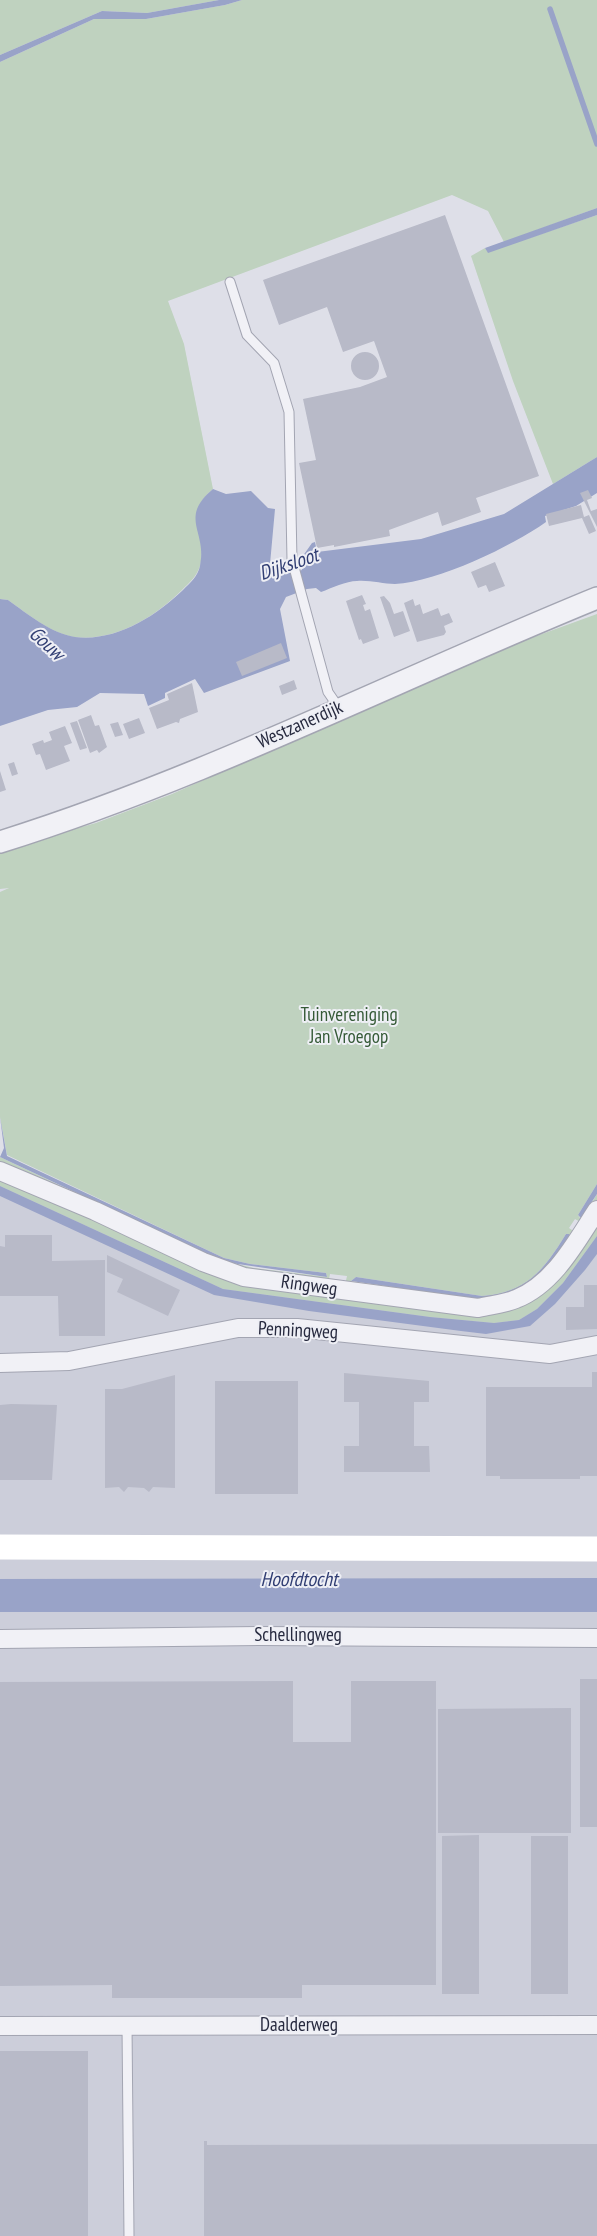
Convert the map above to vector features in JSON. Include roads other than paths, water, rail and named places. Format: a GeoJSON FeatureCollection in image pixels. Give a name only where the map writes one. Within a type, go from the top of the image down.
{"type":"FeatureCollection","features":[{"type":"Feature","properties":{"kind":"main road"},"geometry":{"type":"LineString","coordinates":[[0,1547],[597,1549]]}},
{"type":"Feature","properties":{"kind":"street","name":"Westzanerdijk"},"geometry":{"type":"LineString","coordinates":[[0,842],[102,808],[208,766],[490,642],[597,598]]}},
{"type":"Feature","properties":{"kind":"street","name":"Ringweg"},"geometry":{"type":"LineString","coordinates":[[0,1171],[95,1211],[203,1262],[244,1277],[478,1308],[516,1299],[537,1287],[563,1261],[597,1210]]}},
{"type":"Feature","properties":{"kind":"street","name":"Penningweg"},"geometry":{"type":"LineString","coordinates":[[0,1363],[69,1361],[238,1328],[297,1328],[550,1354],[597,1345]]}},
{"type":"Feature","properties":{"kind":"street","name":"Schellingweg"},"geometry":{"type":"LineString","coordinates":[[0,1639],[317,1636],[597,1638]]}},
{"type":"Feature","properties":{"kind":"street","name":"Daalderweg"},"geometry":{"type":"LineString","coordinates":[[0,2026],[597,2025]]}},
{"type":"Feature","properties":{"kind":"lane"},"geometry":{"type":"LineString","coordinates":[[230,282],[247,335],[274,363],[289,412],[292,560],[328,692],[339,708]]}},
{"type":"Feature","properties":{"kind":"lane"},"geometry":{"type":"LineString","coordinates":[[127,2026],[129,2236]]}},
{"type":"Feature","properties":{"kind":"water"},"geometry":{"type":"Polygon","coordinates":[[[219,0],[242,0],[225,5],[146,19],[94,19],[0,62],[0,55],[102,11],[147,13],[219,0]]]}},
{"type":"Feature","properties":{"kind":"water"},"geometry":{"type":"Polygon","coordinates":[[[597,208],[597,215],[488,253],[485,248],[597,208]]]}},
{"type":"Feature","properties":{"kind":"water","name":"Gouw"},"geometry":{"type":"Polygon","coordinates":[[[597,457],[597,493],[576,506],[545,516],[546,522],[495,552],[453,570],[412,582],[395,584],[353,581],[321,592],[316,588],[307,589],[286,597],[280,609],[290,661],[204,693],[195,679],[165,693],[165,698],[148,706],[144,694],[100,693],[77,707],[48,710],[0,726],[0,599],[8,600],[31,617],[57,632],[75,637],[105,636],[134,626],[172,600],[191,582],[197,573],[201,554],[196,526],[197,508],[213,489],[226,494],[251,491],[268,508],[275,509],[270,564],[279,573],[288,573],[302,570],[300,560],[312,543],[315,542],[317,552],[421,539],[504,514],[597,457]]]}},
{"type":"Feature","properties":{"kind":"water"},"geometry":{"type":"Polygon","coordinates":[[[0,1117],[7,1156],[224,1258],[250,1264],[326,1273],[327,1277],[224,1262],[0,1157],[4,1148],[0,1117]]]}},
{"type":"Feature","properties":{"kind":"water"},"geometry":{"type":"Polygon","coordinates":[[[597,1184],[597,1194],[581,1218],[578,1215],[597,1184]]]}},
{"type":"Feature","properties":{"kind":"water"},"geometry":{"type":"Polygon","coordinates":[[[0,1186],[223,1289],[430,1317],[494,1323],[519,1320],[537,1309],[563,1283],[597,1236],[597,1254],[555,1304],[530,1326],[486,1334],[309,1311],[214,1295],[0,1196],[0,1186]]]}},
{"type":"Feature","properties":{"kind":"water"},"geometry":{"type":"Polygon","coordinates":[[[566,1234],[569,1234],[569,1237],[541,1272],[519,1288],[506,1294],[475,1299],[351,1281],[356,1277],[482,1296],[497,1294],[522,1285],[532,1277],[550,1258],[566,1234]]]}},
{"type":"Feature","properties":{"kind":"water","name":"Hoofdtocht"},"geometry":{"type":"Polygon","coordinates":[[[597,1578],[597,1612],[0,1612],[0,1579],[597,1578]]]}},
{"type":"Feature","properties":{"kind":"waterway"},"geometry":{"type":"LineString","coordinates":[[550,9],[597,144]]}},
{"type":"Feature","properties":{"kind":"water label","name":"Dijksloot"},"geometry":{"type":"Point","coordinates":[289,565]}},
{"type":"Feature","properties":{"kind":"park label","name":"Tuinvereniging Jan Vroegop"},"geometry":{"type":"Point","coordinates":[349,1027]}}]}
